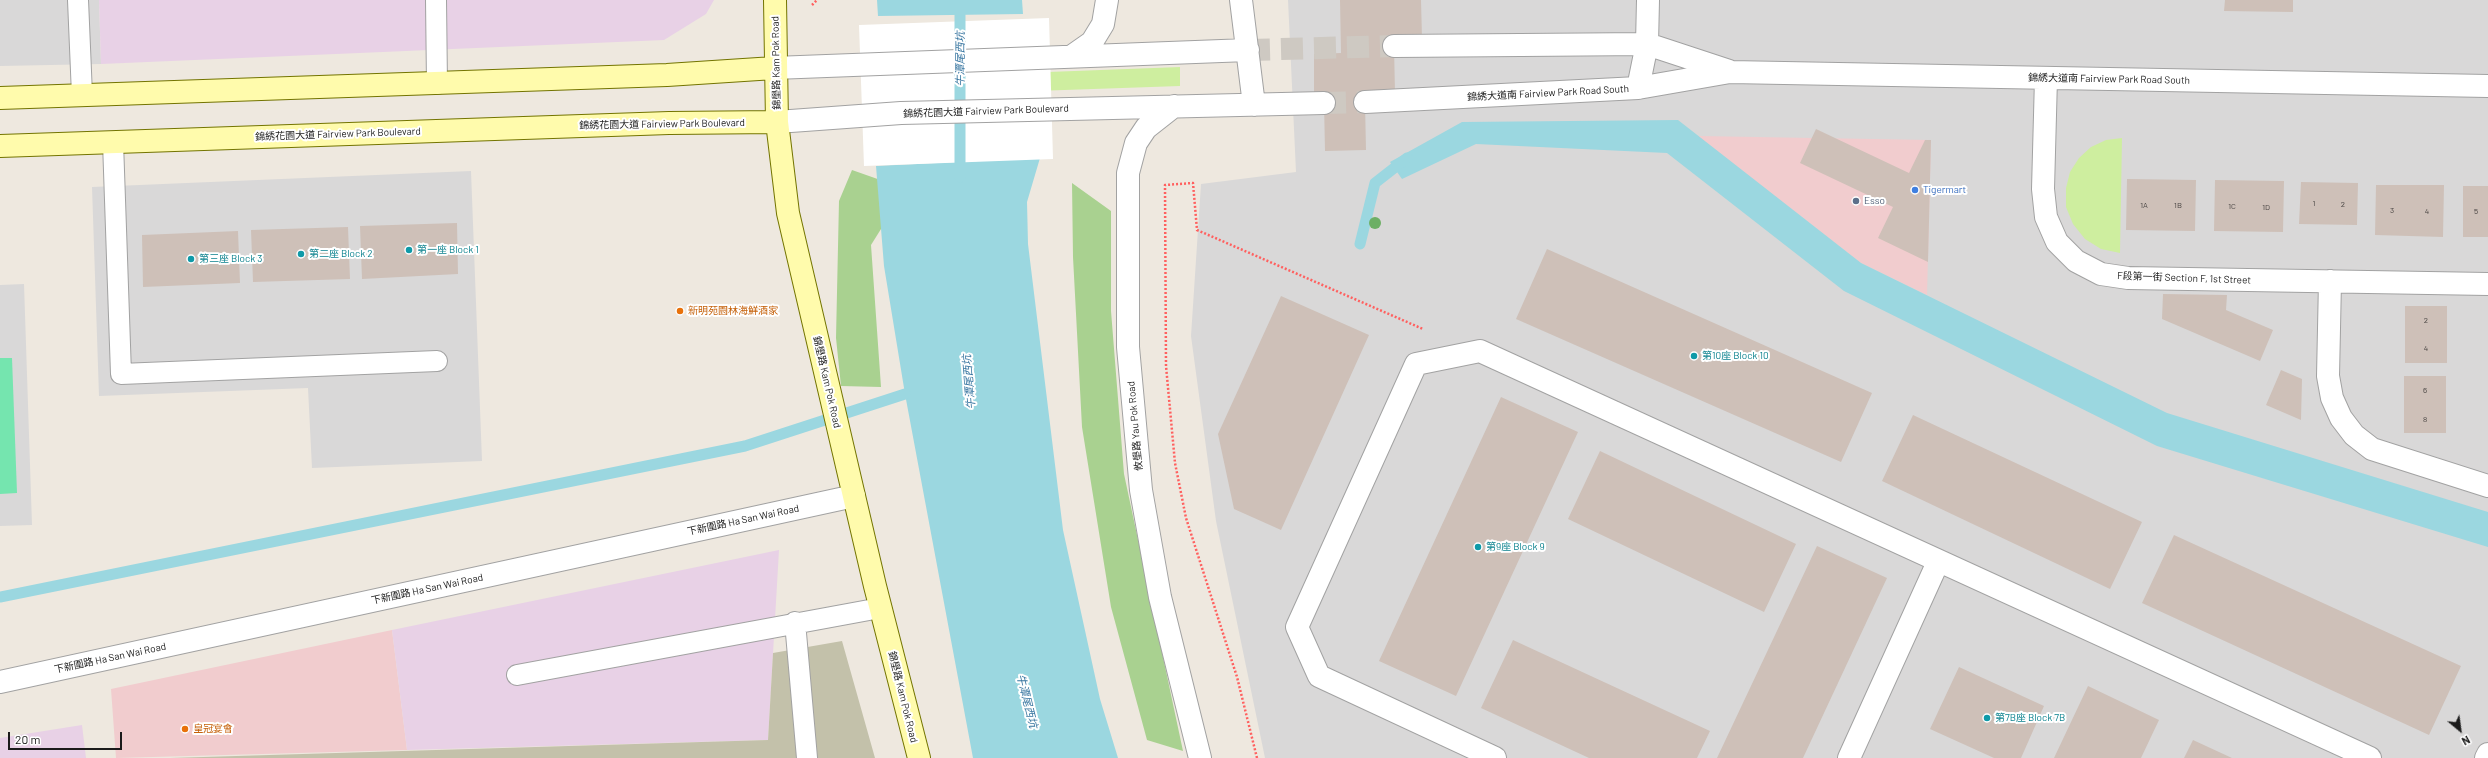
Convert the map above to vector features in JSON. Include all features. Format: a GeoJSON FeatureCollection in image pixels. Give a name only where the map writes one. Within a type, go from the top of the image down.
{"type":"FeatureCollection","features":[{"type":"Feature","properties":{"kind":"street","name":"錦壆路 Kam Pok Road"},"geometry":{"type":"LineString","coordinates":[[775,0],[774,68],[777,122],[788,213],[880,608],[918,758]]}},
{"type":"Feature","properties":{"kind":"street"},"geometry":{"type":"LineString","coordinates":[[1063,57],[1092,42],[1103,24],[1107,0]]}},
{"type":"Feature","properties":{"kind":"street"},"geometry":{"type":"LineString","coordinates":[[1241,0],[1254,105]]}},
{"type":"Feature","properties":{"kind":"street"},"geometry":{"type":"LineString","coordinates":[[1638,88],[1647,44],[1648,0]]}},
{"type":"Feature","properties":{"kind":"street","name":"錦綉大道南 Fairview Park Road South"},"geometry":{"type":"LineString","coordinates":[[1394,46],[1647,44],[1730,72]]}},
{"type":"Feature","properties":{"kind":"street"},"geometry":{"type":"LineString","coordinates":[[0,98],[437,84],[667,75],[774,68],[1248,50]]}},
{"type":"Feature","properties":{"kind":"street","name":"錦綉大道南 Fairview Park Road South"},"geometry":{"type":"LineString","coordinates":[[1365,102],[1638,88],[1730,72],[2488,86]]}},
{"type":"Feature","properties":{"kind":"street","name":"F段第一街 Section F, 1st Street"},"geometry":{"type":"LineString","coordinates":[[2046,78],[2043,189],[2046,216],[2058,242],[2076,262],[2101,274],[2128,278],[2488,284]]}},
{"type":"Feature","properties":{"kind":"street","name":"錦綉花園大道 Fairview Park Boulevard"},"geometry":{"type":"LineString","coordinates":[[0,146],[669,123],[777,122],[860,116],[1054,108],[1324,103]]}},
{"type":"Feature","properties":{"kind":"street","name":"攸壆路 Yau Pok Road"},"geometry":{"type":"LineString","coordinates":[[1174,106],[1146,128],[1136,143],[1130,162],[1128,173],[1128,347],[1141,490],[1160,597],[1200,758]]}},
{"type":"Feature","properties":{"kind":"street"},"geometry":{"type":"LineString","coordinates":[[2330,281],[2328,376],[2332,398],[2341,418],[2354,436],[2372,449],[2488,486]]}},
{"type":"Feature","properties":{"kind":"street"},"geometry":{"type":"LineString","coordinates":[[1495,758],[1320,676],[1297,627],[1416,364],[1480,351],[1938,562],[2370,758]]}},
{"type":"Feature","properties":{"kind":"street","name":"下新圍路 Ha San Wai Road"},"geometry":{"type":"LineString","coordinates":[[0,682],[854,496]]}},
{"type":"Feature","properties":{"kind":"street"},"geometry":{"type":"LineString","coordinates":[[1849,758],[1938,562]]}},
{"type":"Feature","properties":{"kind":"street"},"geometry":{"type":"LineString","coordinates":[[2486,758],[2488,754]]}},
{"type":"Feature","properties":{"kind":"lane"},"geometry":{"type":"LineString","coordinates":[[78,0],[82,95]]}},
{"type":"Feature","properties":{"kind":"lane"},"geometry":{"type":"LineString","coordinates":[[436,0],[437,84]]}},
{"type":"Feature","properties":{"kind":"lane"},"geometry":{"type":"LineString","coordinates":[[113,142],[121,374],[437,361]]}},
{"type":"Feature","properties":{"kind":"lane"},"geometry":{"type":"LineString","coordinates":[[517,675],[796,622],[880,608]]}},
{"type":"Feature","properties":{"kind":"lane"},"geometry":{"type":"LineString","coordinates":[[796,622],[807,758]]}},
{"type":"Feature","properties":{"kind":"path"},"geometry":{"type":"LineString","coordinates":[[812,5],[817,0]]}},
{"type":"Feature","properties":{"kind":"path"},"geometry":{"type":"LineString","coordinates":[[1257,758],[1237,677],[1186,518],[1175,463],[1166,366],[1165,185],[1193,183],[1197,230],[1428,332],[1436,360]]}},
{"type":"Feature","properties":{"kind":"shaded area"},"geometry":{"type":"Polygon","coordinates":[[[0,0],[99,0],[101,64],[0,66],[0,0]]]}},
{"type":"Feature","properties":{"kind":"shaded area"},"geometry":{"type":"Polygon","coordinates":[[[99,0],[714,0],[706,14],[664,40],[101,64],[99,0]]]}},
{"type":"Feature","properties":{"kind":"shaded area"},"geometry":{"type":"Polygon","coordinates":[[[1288,0],[2488,0],[2488,758],[1265,758],[1216,521],[1191,336],[1201,184],[1296,172],[1288,0]]]}},
{"type":"Feature","properties":{"kind":"shaded area","name":"Esso"},"geometry":{"type":"Polygon","coordinates":[[[1698,136],[1931,140],[1927,295],[1861,263],[1698,136]]]}},
{"type":"Feature","properties":{"kind":"shaded area"},"geometry":{"type":"Polygon","coordinates":[[[471,171],[482,461],[312,468],[308,388],[99,396],[92,187],[471,171]]]}},
{"type":"Feature","properties":{"kind":"shaded area"},"geometry":{"type":"Polygon","coordinates":[[[24,284],[32,525],[0,526],[0,285],[24,284]]]}},
{"type":"Feature","properties":{"kind":"shaded area"},"geometry":{"type":"Polygon","coordinates":[[[779,550],[768,740],[407,750],[392,630],[779,550]]]}},
{"type":"Feature","properties":{"kind":"shaded area"},"geometry":{"type":"Polygon","coordinates":[[[392,630],[407,750],[116,758],[111,689],[392,630]]]}},
{"type":"Feature","properties":{"kind":"shaded area"},"geometry":{"type":"Polygon","coordinates":[[[842,641],[875,758],[170,758],[768,740],[773,653],[842,641]]]}},
{"type":"Feature","properties":{"kind":"shaded area"},"geometry":{"type":"Polygon","coordinates":[[[82,725],[86,758],[0,758],[0,738],[82,725]]]}},
{"type":"Feature","properties":{"kind":"green space"},"geometry":{"type":"Polygon","coordinates":[[[1180,67],[1180,86],[891,96],[890,78],[1180,67]]]}},
{"type":"Feature","properties":{"kind":"green space"},"geometry":{"type":"Polygon","coordinates":[[[2122,138],[2120,253],[2101,249],[2085,239],[2073,224],[2066,207],[2066,188],[2070,172],[2079,158],[2091,147],[2106,140],[2122,138]]]}},
{"type":"Feature","properties":{"kind":"green space"},"geometry":{"type":"Polygon","coordinates":[[[852,170],[906,189],[871,245],[881,387],[841,386],[836,338],[839,201],[852,170]]]}},
{"type":"Feature","properties":{"kind":"green space"},"geometry":{"type":"Polygon","coordinates":[[[1072,183],[1111,211],[1111,311],[1124,474],[1183,751],[1147,740],[1111,607],[1082,427],[1073,257],[1072,183]]]}},
{"type":"Feature","properties":{"kind":"green space"},"geometry":{"type":"Polygon","coordinates":[[[0,358],[12,358],[17,493],[0,494],[0,358]]]}},
{"type":"Feature","properties":{"kind":"water"},"geometry":{"type":"Polygon","coordinates":[[[877,0],[1022,0],[1023,14],[878,16],[877,0]]]}},
{"type":"Feature","properties":{"kind":"water"},"geometry":{"type":"Polygon","coordinates":[[[1678,120],[1861,263],[2167,413],[2488,512],[2488,547],[2157,446],[1844,291],[1667,153],[1476,144],[1402,179],[1390,162],[1462,122],[1678,120]]]}},
{"type":"Feature","properties":{"kind":"water"},"geometry":{"type":"Polygon","coordinates":[[[1040,158],[1027,202],[1028,244],[1063,530],[1100,699],[1118,758],[973,758],[905,394],[884,266],[876,166],[1040,158]]]}},
{"type":"Feature","properties":{"kind":"pier"},"geometry":{"type":"Polygon","coordinates":[[[1049,18],[1053,159],[864,166],[859,25],[1049,18]]]}},
{"type":"Feature","properties":{"kind":"building"},"geometry":{"type":"Polygon","coordinates":[[[1340,0],[1421,0],[1422,38],[1394,46],[1395,93],[1365,102],[1366,150],[1325,151],[1324,103],[1314,95],[1314,54],[1341,53],[1340,0]]]}},
{"type":"Feature","properties":{"kind":"building"},"geometry":{"type":"Polygon","coordinates":[[[2225,0],[2293,0],[2293,12],[2224,11],[2225,0]]]}},
{"type":"Feature","properties":{"kind":"building"},"geometry":{"type":"Polygon","coordinates":[[[1816,129],[1909,173],[1925,140],[1931,140],[1928,262],[1878,238],[1893,207],[1800,163],[1816,129]]]}},
{"type":"Feature","properties":{"kind":"building"},"geometry":{"type":"Polygon","coordinates":[[[2127,179],[2196,180],[2195,231],[2126,230],[2127,179]]]}},
{"type":"Feature","properties":{"kind":"building"},"geometry":{"type":"Polygon","coordinates":[[[2215,180],[2284,181],[2283,232],[2214,231],[2215,180]]]}},
{"type":"Feature","properties":{"kind":"building"},"geometry":{"type":"Polygon","coordinates":[[[2301,182],[2358,183],[2357,225],[2299,224],[2301,182]]]}},
{"type":"Feature","properties":{"kind":"building"},"geometry":{"type":"Polygon","coordinates":[[[2376,185],[2444,185],[2443,237],[2375,235],[2376,185]]]}},
{"type":"Feature","properties":{"kind":"building"},"geometry":{"type":"Polygon","coordinates":[[[2463,186],[2488,186],[2488,237],[2463,237],[2463,186]]]}},
{"type":"Feature","properties":{"kind":"building","name":"第一座 Block 1"},"geometry":{"type":"Polygon","coordinates":[[[457,223],[458,274],[362,279],[360,226],[457,223]]]}},
{"type":"Feature","properties":{"kind":"building","name":"第二座 Block 2"},"geometry":{"type":"Polygon","coordinates":[[[348,227],[350,279],[253,282],[251,230],[348,227]]]}},
{"type":"Feature","properties":{"kind":"building","name":"第三座 Block 3"},"geometry":{"type":"Polygon","coordinates":[[[238,231],[240,283],[143,287],[142,235],[238,231]]]}},
{"type":"Feature","properties":{"kind":"building","name":"第10座 Block 10"},"geometry":{"type":"Polygon","coordinates":[[[1547,249],[1872,393],[1841,462],[1516,319],[1547,249]]]}},
{"type":"Feature","properties":{"kind":"building"},"geometry":{"type":"Polygon","coordinates":[[[2163,294],[2227,295],[2226,310],[2273,330],[2260,361],[2162,319],[2163,294]]]}},
{"type":"Feature","properties":{"kind":"building"},"geometry":{"type":"Polygon","coordinates":[[[1281,296],[1369,335],[1281,530],[1234,509],[1218,434],[1281,296]]]}},
{"type":"Feature","properties":{"kind":"building"},"geometry":{"type":"Polygon","coordinates":[[[2405,306],[2447,306],[2447,363],[2405,363],[2405,306]]]}},
{"type":"Feature","properties":{"kind":"building"},"geometry":{"type":"Polygon","coordinates":[[[2281,370],[2302,379],[2301,420],[2266,405],[2281,370]]]}},
{"type":"Feature","properties":{"kind":"building"},"geometry":{"type":"Polygon","coordinates":[[[2404,376],[2446,376],[2446,433],[2404,433],[2404,376]]]}},
{"type":"Feature","properties":{"kind":"building","name":"第9座 Block 9"},"geometry":{"type":"Polygon","coordinates":[[[1501,397],[1578,432],[1456,696],[1379,661],[1501,397]]]}},
{"type":"Feature","properties":{"kind":"building"},"geometry":{"type":"Polygon","coordinates":[[[1913,415],[2142,522],[2110,589],[1882,481],[1913,415]]]}},
{"type":"Feature","properties":{"kind":"building"},"geometry":{"type":"Polygon","coordinates":[[[1600,451],[1796,544],[1764,612],[1568,519],[1600,451]]]}},
{"type":"Feature","properties":{"kind":"building"},"geometry":{"type":"Polygon","coordinates":[[[2174,535],[2461,666],[2429,735],[2142,603],[2174,535]]]}},
{"type":"Feature","properties":{"kind":"building"},"geometry":{"type":"Polygon","coordinates":[[[1817,546],[1887,578],[1803,758],[1717,758],[1817,546]]]}},
{"type":"Feature","properties":{"kind":"building"},"geometry":{"type":"Polygon","coordinates":[[[1513,640],[1710,731],[1697,758],[1589,758],[1481,708],[1513,640]]]}},
{"type":"Feature","properties":{"kind":"building","name":"第7B座 Block 7B"},"geometry":{"type":"Polygon","coordinates":[[[1959,667],[2044,706],[2021,758],[1994,758],[1930,729],[1959,667]]]}},
{"type":"Feature","properties":{"kind":"building","name":"第7B座 Block 7B"},"geometry":{"type":"Polygon","coordinates":[[[2088,686],[2159,720],[2141,758],[2054,758],[2088,686]]]}},
{"type":"Feature","properties":{"kind":"building"},"geometry":{"type":"Polygon","coordinates":[[[2193,740],[2232,758],[2184,758],[2193,740]]]}},
{"type":"Feature","properties":{"kind":"waterway","name":"牛潭尾西坑"},"geometry":{"type":"LineString","coordinates":[[960,0],[960,177]]}},
{"type":"Feature","properties":{"kind":"waterway"},"geometry":{"type":"LineString","coordinates":[[1360,244],[1375,183],[1407,158]]}},
{"type":"Feature","properties":{"kind":"waterway"},"geometry":{"type":"LineString","coordinates":[[0,597],[745,446],[905,394]]}},
{"type":"Feature","properties":{"kind":"tunnel"},"geometry":{"type":"LineString","coordinates":[[1248,50],[1394,46]]}},
{"type":"Feature","properties":{"kind":"tunnel"},"geometry":{"type":"LineString","coordinates":[[1324,103],[1365,102]]}},
{"type":"Feature","properties":{"kind":"place","name":"Tigermart"},"geometry":{"type":"Point","coordinates":[1915,190]}},
{"type":"Feature","properties":{"kind":"place","name":"Esso"},"geometry":{"type":"Point","coordinates":[1856,201]}},
{"type":"Feature","properties":{"kind":"place","name":"第一座 Block 1"},"geometry":{"type":"Point","coordinates":[409,250]}},
{"type":"Feature","properties":{"kind":"place","name":"第二座 Block 2"},"geometry":{"type":"Point","coordinates":[301,254]}},
{"type":"Feature","properties":{"kind":"place","name":"第三座 Block 3"},"geometry":{"type":"Point","coordinates":[191,259]}},
{"type":"Feature","properties":{"kind":"place","name":"新明苑園林海鮮酒家"},"geometry":{"type":"Point","coordinates":[680,311]}},
{"type":"Feature","properties":{"kind":"place","name":"第10座 Block 10"},"geometry":{"type":"Point","coordinates":[1694,356]}},
{"type":"Feature","properties":{"kind":"place","name":"第9座 Block 9"},"geometry":{"type":"Point","coordinates":[1478,547]}},
{"type":"Feature","properties":{"kind":"place","name":"第7B座 Block 7B"},"geometry":{"type":"Point","coordinates":[1987,718]}},
{"type":"Feature","properties":{"kind":"place","name":"皇冠宴會"},"geometry":{"type":"Point","coordinates":[185,729]}}]}
